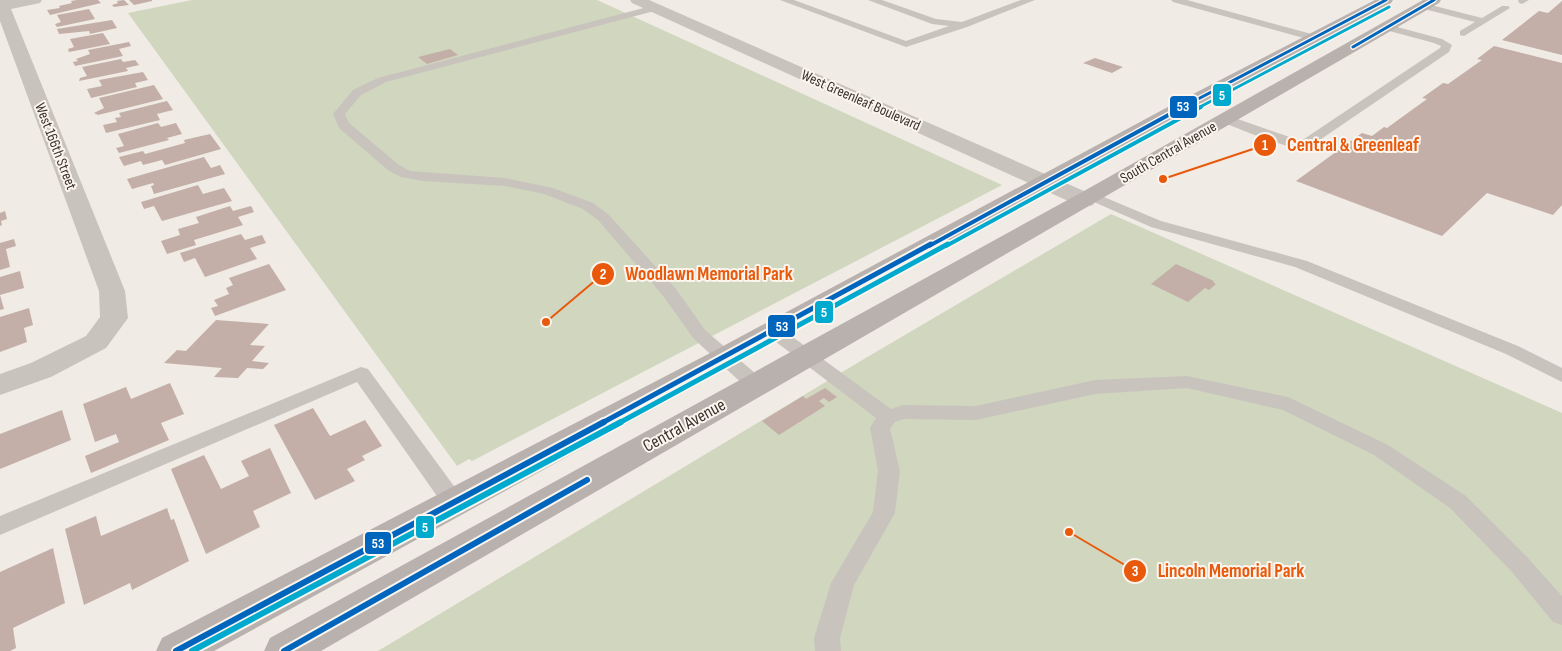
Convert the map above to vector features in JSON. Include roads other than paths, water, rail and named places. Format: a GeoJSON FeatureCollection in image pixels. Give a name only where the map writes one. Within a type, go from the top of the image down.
{"type":"FeatureCollection","features":[{"type":"Feature","properties":{"kind":"main road","name":"South Central Avenue"},"geometry":{"type":"LineString","coordinates":[[176,651],[724,358],[1047,183],[1173,112],[1386,0]]}},
{"type":"Feature","properties":{"kind":"main road","name":"South Central Avenue"},"geometry":{"type":"LineString","coordinates":[[1088,198],[1429,3]]}},
{"type":"Feature","properties":{"kind":"main road","name":"Central Avenue"},"geometry":{"type":"LineString","coordinates":[[293,649],[1088,198]]}},
{"type":"Feature","properties":{"kind":"street"},"geometry":{"type":"LineString","coordinates":[[1,3],[35,0]]}},
{"type":"Feature","properties":{"kind":"street","name":"West 166th Street"},"geometry":{"type":"LineString","coordinates":[[0,385],[41,370],[96,342],[114,318],[112,291],[1,3]]}},
{"type":"Feature","properties":{"kind":"street","name":"West Greenleaf Boulevard"},"geometry":{"type":"LineString","coordinates":[[646,4],[1047,183],[1088,198]]}},
{"type":"Feature","properties":{"kind":"lane"},"geometry":{"type":"LineString","coordinates":[[785,0],[906,44],[1030,0]]}},
{"type":"Feature","properties":{"kind":"lane"},"geometry":{"type":"LineString","coordinates":[[873,0],[935,22],[964,25]]}},
{"type":"Feature","properties":{"kind":"lane"},"geometry":{"type":"LineString","coordinates":[[1176,0],[1315,38]]}},
{"type":"Feature","properties":{"kind":"lane"},"geometry":{"type":"LineString","coordinates":[[1429,3],[1484,20]]}},
{"type":"Feature","properties":{"kind":"lane"},"geometry":{"type":"LineString","coordinates":[[646,4],[382,80],[364,88],[350,98],[340,114],[343,125],[394,168],[406,174],[422,178],[504,182],[548,191],[588,206],[603,217],[670,293],[699,334],[756,385]]}},
{"type":"Feature","properties":{"kind":"lane"},"geometry":{"type":"LineString","coordinates":[[1464,33],[1505,8]]}},
{"type":"Feature","properties":{"kind":"lane"},"geometry":{"type":"LineString","coordinates":[[1225,119],[1303,146],[1445,50],[1447,45],[1386,27]]}},
{"type":"Feature","properties":{"kind":"lane"},"geometry":{"type":"LineString","coordinates":[[1088,198],[1156,224],[1301,264],[1512,350],[1562,376]]}},
{"type":"Feature","properties":{"kind":"lane"},"geometry":{"type":"LineString","coordinates":[[772,331],[888,417]]}},
{"type":"Feature","properties":{"kind":"lane"},"geometry":{"type":"LineString","coordinates":[[0,526],[361,373],[454,503]]}},
{"type":"Feature","properties":{"kind":"lane"},"geometry":{"type":"LineString","coordinates":[[828,651],[827,638],[843,583],[884,513],[889,471],[880,428],[888,417],[903,412],[976,413],[1095,387],[1186,382],[1288,404],[1381,450],[1458,502],[1520,565],[1562,614]]}},
{"type":"Feature","properties":{"kind":"place","name":"Central & Greenleaf"},"geometry":{"type":"Point","coordinates":[1163,179]}},
{"type":"Feature","properties":{"kind":"place","name":"Woodlawn Memorial Park"},"geometry":{"type":"Point","coordinates":[546,322]}},
{"type":"Feature","properties":{"kind":"place","name":"Lincoln Memorial Park"},"geometry":{"type":"Point","coordinates":[1069,532]}}]}
